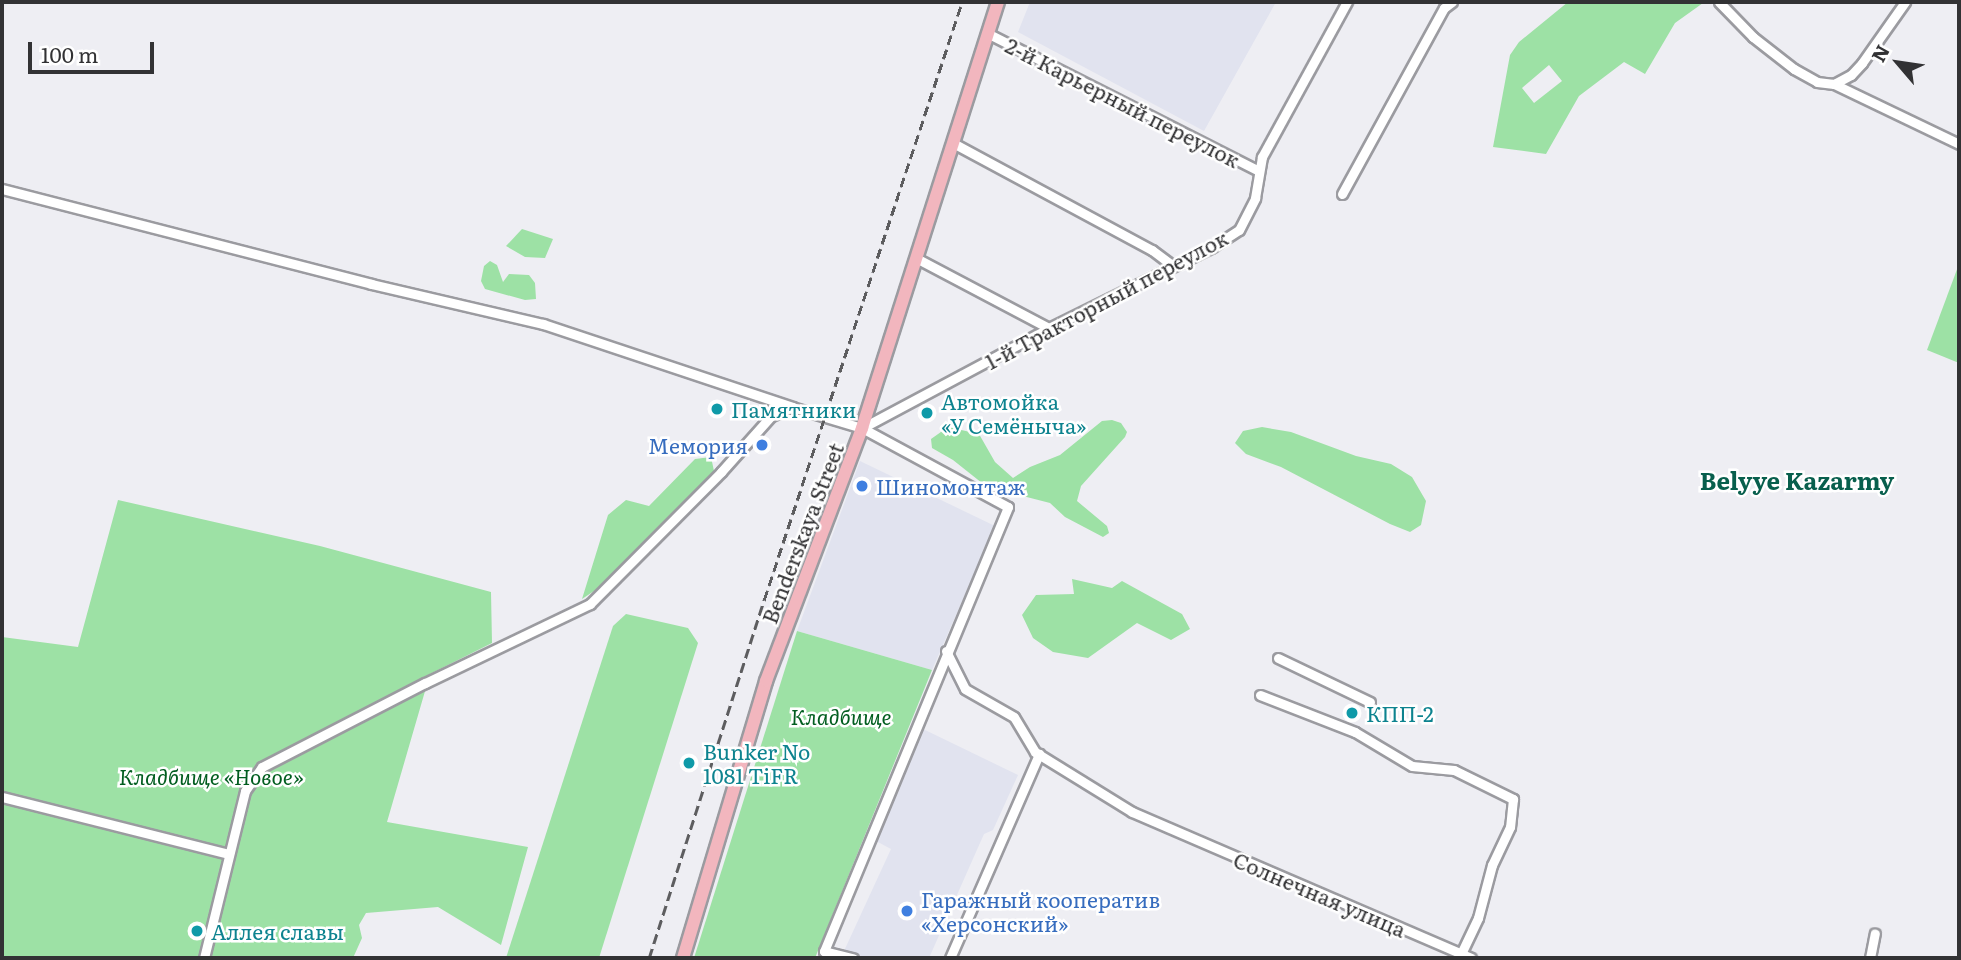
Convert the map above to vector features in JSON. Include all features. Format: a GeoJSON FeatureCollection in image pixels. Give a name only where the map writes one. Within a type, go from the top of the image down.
{"type":"FeatureCollection","features":[{"type":"Feature","properties":{"kind":"main road","name":"Benderskaya Street"},"geometry":{"type":"LineString","coordinates":[[683,958],[766,681],[862,428],[998,2]]}},
{"type":"Feature","properties":{"kind":"street"},"geometry":{"type":"LineString","coordinates":[[1259,171],[1262,157],[1347,2]]}},
{"type":"Feature","properties":{"kind":"street"},"geometry":{"type":"LineString","coordinates":[[1342,194],[1444,8],[1452,2]]}},
{"type":"Feature","properties":{"kind":"street"},"geometry":{"type":"LineString","coordinates":[[1719,2],[1753,37],[1794,69],[1817,82],[1834,84],[1959,144]]}},
{"type":"Feature","properties":{"kind":"street"},"geometry":{"type":"LineString","coordinates":[[1834,84],[1844,80],[1862,63],[1905,2]]}},
{"type":"Feature","properties":{"kind":"street","name":"2-й Карьерный переулок"},"geometry":{"type":"LineString","coordinates":[[987,33],[1259,171]]}},
{"type":"Feature","properties":{"kind":"street"},"geometry":{"type":"LineString","coordinates":[[953,143],[1152,250],[1173,266]]}},
{"type":"Feature","properties":{"kind":"street","name":"1-й Тракторный переулок"},"geometry":{"type":"LineString","coordinates":[[862,428],[1239,230],[1250,213],[1259,171]]}},
{"type":"Feature","properties":{"kind":"street"},"geometry":{"type":"LineString","coordinates":[[2,189],[371,284],[543,324],[862,428],[1008,507],[946,651],[823,954],[853,958]]}},
{"type":"Feature","properties":{"kind":"street"},"geometry":{"type":"LineString","coordinates":[[916,258],[1049,328]]}},
{"type":"Feature","properties":{"kind":"street"},"geometry":{"type":"LineString","coordinates":[[204,958],[245,791],[262,767],[425,683],[590,604],[721,472],[771,416],[792,407]]}},
{"type":"Feature","properties":{"kind":"street"},"geometry":{"type":"LineString","coordinates":[[946,651],[965,690],[1014,717],[1040,754],[950,958]]}},
{"type":"Feature","properties":{"kind":"street"},"geometry":{"type":"LineString","coordinates":[[1278,658],[1370,702]]}},
{"type":"Feature","properties":{"kind":"street"},"geometry":{"type":"LineString","coordinates":[[1261,695],[1355,732],[1412,766],[1454,770],[1513,799],[1510,827],[1492,865],[1464,957]]}},
{"type":"Feature","properties":{"kind":"street","name":"Солнечная улица"},"geometry":{"type":"LineString","coordinates":[[1040,754],[1132,813],[1464,957]]}},
{"type":"Feature","properties":{"kind":"street"},"geometry":{"type":"LineString","coordinates":[[2,797],[229,854]]}},
{"type":"Feature","properties":{"kind":"street"},"geometry":{"type":"LineString","coordinates":[[1870,958],[1875,933]]}},
{"type":"Feature","properties":{"kind":"shaded area"},"geometry":{"type":"Polygon","coordinates":[[[1030,2],[1276,2],[1204,131],[1018,32],[1030,2]]]}},
{"type":"Feature","properties":{"kind":"shaded area"},"geometry":{"type":"Polygon","coordinates":[[[860,461],[995,526],[932,670],[797,631],[860,461]]]}},
{"type":"Feature","properties":{"kind":"shaded area"},"geometry":{"type":"Polygon","coordinates":[[[923,729],[1018,775],[993,830],[984,834],[929,958],[860,958],[844,951],[891,849],[876,841],[923,729]]]}},
{"type":"Feature","properties":{"kind":"green space"},"geometry":{"type":"Polygon","coordinates":[[[1568,2],[1703,3],[1675,23],[1645,74],[1624,62],[1579,96],[1546,154],[1493,147],[1510,55],[1519,42],[1568,2]],[[1549,65],[1522,88],[1534,103],[1562,81],[1549,65]]]}},
{"type":"Feature","properties":{"kind":"green space"},"geometry":{"type":"Polygon","coordinates":[[[522,229],[553,239],[545,258],[525,257],[506,246],[522,229]]]}},
{"type":"Feature","properties":{"kind":"green space"},"geometry":{"type":"Polygon","coordinates":[[[490,261],[497,265],[503,282],[509,274],[529,275],[535,283],[536,299],[525,300],[485,289],[481,281],[484,266],[490,261]]]}},
{"type":"Feature","properties":{"kind":"green space"},"geometry":{"type":"Polygon","coordinates":[[[1959,264],[1959,363],[1927,350],[1959,264]]]}},
{"type":"Feature","properties":{"kind":"green space"},"geometry":{"type":"Polygon","coordinates":[[[1102,421],[1121,423],[1127,432],[1125,437],[1081,486],[1077,501],[1107,526],[1109,533],[1103,537],[1065,517],[1050,503],[987,487],[953,460],[932,448],[931,439],[948,427],[979,434],[995,462],[1013,478],[1030,467],[1060,455],[1102,421]]]}},
{"type":"Feature","properties":{"kind":"green space"},"geometry":{"type":"Polygon","coordinates":[[[1262,427],[1291,432],[1356,456],[1391,464],[1412,477],[1426,501],[1421,525],[1410,532],[1390,524],[1281,467],[1246,454],[1235,443],[1243,431],[1262,427]]]}},
{"type":"Feature","properties":{"kind":"green space"},"geometry":{"type":"Polygon","coordinates":[[[711,457],[714,471],[603,585],[582,599],[608,515],[626,500],[649,506],[695,459],[711,457]]]}},
{"type":"Feature","properties":{"kind":"green space","name":"Кладбище «Новое»"},"geometry":{"type":"Polygon","coordinates":[[[118,500],[320,546],[491,592],[492,643],[430,674],[387,822],[528,847],[501,945],[438,907],[366,913],[359,925],[362,938],[353,958],[2,958],[2,637],[78,647],[118,500]]]}},
{"type":"Feature","properties":{"kind":"green space"},"geometry":{"type":"Polygon","coordinates":[[[1072,579],[1112,588],[1122,581],[1182,614],[1190,629],[1171,640],[1137,623],[1088,658],[1053,652],[1033,638],[1022,615],[1036,595],[1074,594],[1072,579]]]}},
{"type":"Feature","properties":{"kind":"green space"},"geometry":{"type":"Polygon","coordinates":[[[626,614],[688,628],[698,643],[599,958],[506,958],[613,626],[626,614]]]}},
{"type":"Feature","properties":{"kind":"green space","name":"Кладбище"},"geometry":{"type":"Polygon","coordinates":[[[797,631],[932,670],[815,958],[694,958],[797,631]]]}},
{"type":"Feature","properties":{"kind":"railway"},"geometry":{"type":"LineString","coordinates":[[649,958],[764,600],[962,2]]}},
{"type":"Feature","properties":{"kind":"place","name":"Памятники"},"geometry":{"type":"Point","coordinates":[717,409]}},
{"type":"Feature","properties":{"kind":"place","name":"Автомойка «У Семёныча»"},"geometry":{"type":"Point","coordinates":[927,413]}},
{"type":"Feature","properties":{"kind":"place","name":"Мемория"},"geometry":{"type":"Point","coordinates":[762,445]}},
{"type":"Feature","properties":{"kind":"place","name":"Шиномонтаж"},"geometry":{"type":"Point","coordinates":[862,486]}},
{"type":"Feature","properties":{"kind":"place","name":"КПП-2"},"geometry":{"type":"Point","coordinates":[1352,713]}},
{"type":"Feature","properties":{"kind":"place","name":"Bunker No 1081 TiFR"},"geometry":{"type":"Point","coordinates":[689,763]}},
{"type":"Feature","properties":{"kind":"place","name":"Гаражный кооператив «Херсонский»"},"geometry":{"type":"Point","coordinates":[907,911]}},
{"type":"Feature","properties":{"kind":"place","name":"Аллея славы"},"geometry":{"type":"Point","coordinates":[197,931]}},
{"type":"Feature","properties":{"kind":"district","name":"Belyye Kazarmy"},"geometry":{"type":"Point","coordinates":[1797,480]}}]}
